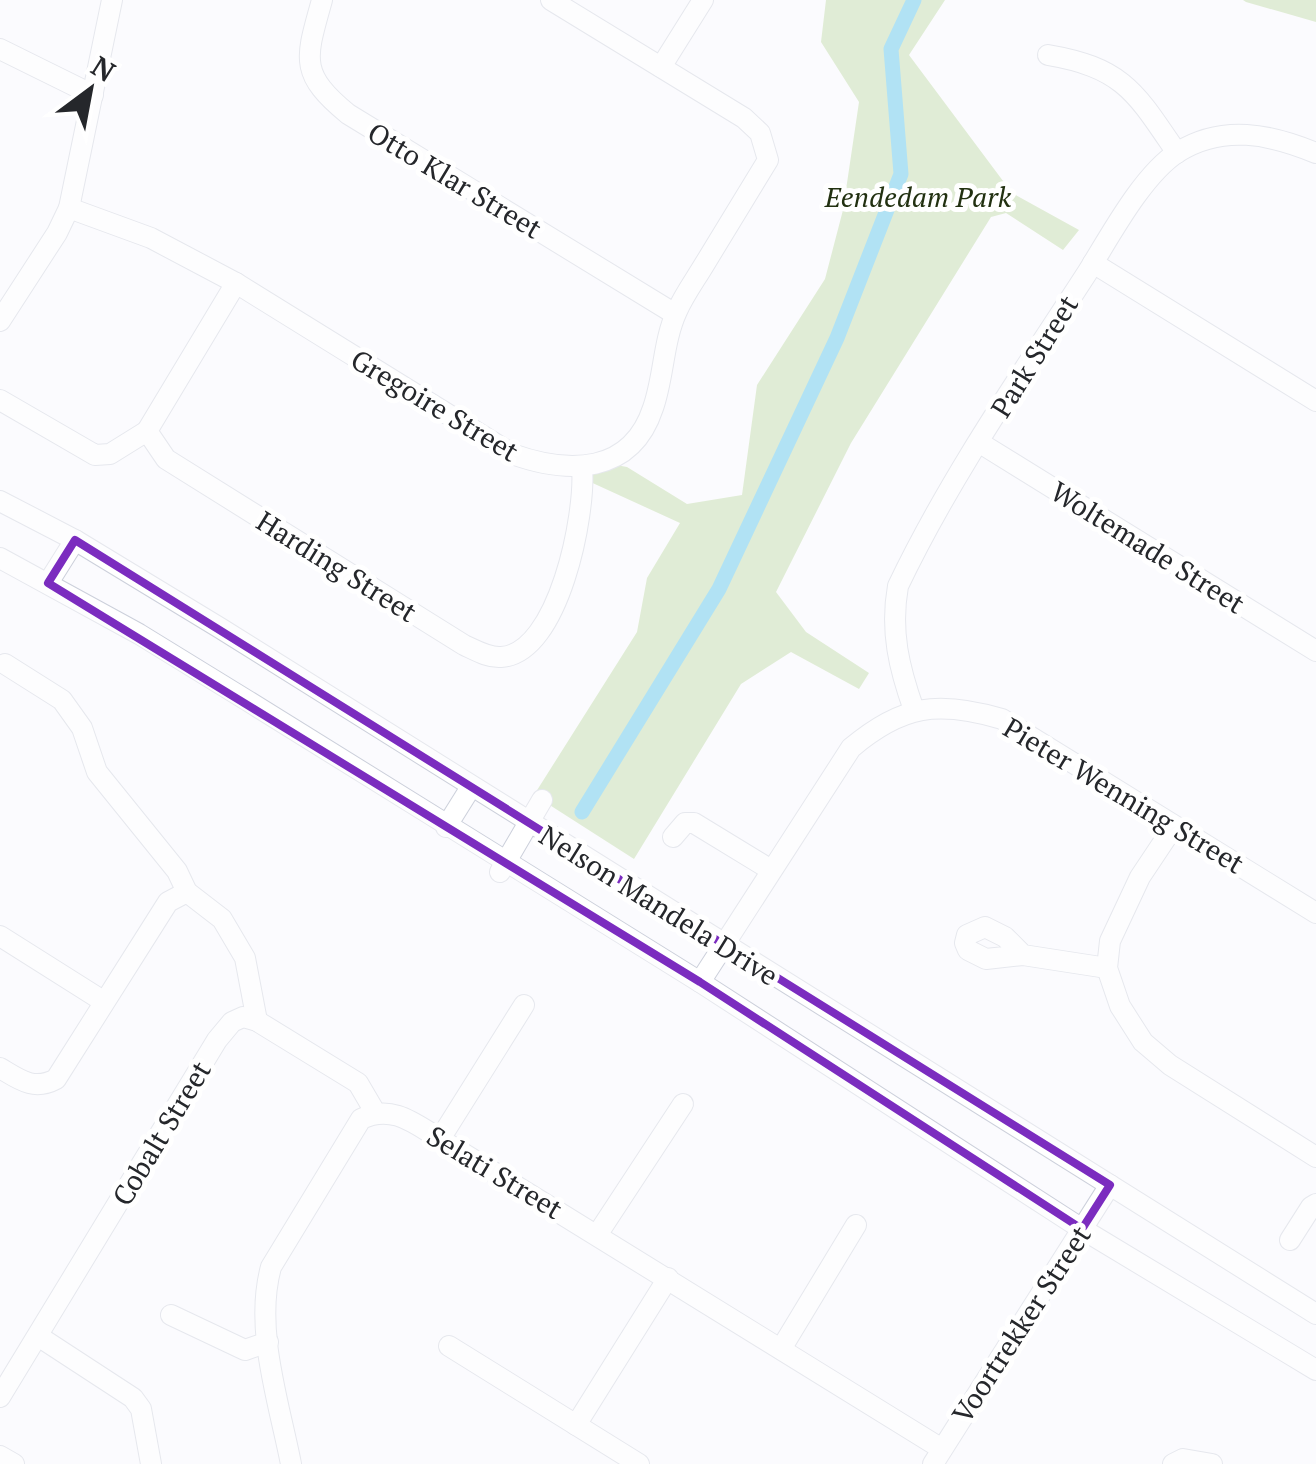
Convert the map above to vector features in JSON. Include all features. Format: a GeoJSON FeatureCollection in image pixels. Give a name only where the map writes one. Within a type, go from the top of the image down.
{"type":"FeatureCollection","features":[{"type":"Feature","properties":{"kind":"street"},"geometry":{"type":"LineString","coordinates":[[0,321],[69,208],[112,0]]}},
{"type":"Feature","properties":{"kind":"street","name":"Otto Klar Street"},"geometry":{"type":"LineString","coordinates":[[322,0],[309,60],[313,79],[326,96],[348,114],[675,314]]}},
{"type":"Feature","properties":{"kind":"street"},"geometry":{"type":"LineString","coordinates":[[552,0],[744,118],[760,133],[768,160],[675,314],[653,410],[642,432],[620,453],[582,468]]}},
{"type":"Feature","properties":{"kind":"street"},"geometry":{"type":"LineString","coordinates":[[661,67],[703,0]]}},
{"type":"Feature","properties":{"kind":"street"},"geometry":{"type":"LineString","coordinates":[[1,54],[92,95]]}},
{"type":"Feature","properties":{"kind":"street"},"geometry":{"type":"LineString","coordinates":[[1048,55],[1086,62],[1124,83],[1142,102],[1176,153]]}},
{"type":"Feature","properties":{"kind":"street","name":"Park Street"},"geometry":{"type":"LineString","coordinates":[[914,710],[895,644],[893,614],[898,586],[980,444],[1149,181],[1176,153],[1220,134],[1287,141],[1316,153]]}},
{"type":"Feature","properties":{"kind":"street","name":"Gregoire Street"},"geometry":{"type":"LineString","coordinates":[[69,208],[151,238],[236,283],[512,454],[538,463],[582,468]]}},
{"type":"Feature","properties":{"kind":"street"},"geometry":{"type":"LineString","coordinates":[[1094,263],[1316,401]]}},
{"type":"Feature","properties":{"kind":"street"},"geometry":{"type":"LineString","coordinates":[[0,400],[96,455],[110,454],[148,432],[236,283]]}},
{"type":"Feature","properties":{"kind":"street","name":"Harding Street"},"geometry":{"type":"LineString","coordinates":[[148,432],[166,459],[464,644],[500,658],[515,653],[531,640],[554,606],[569,567],[581,514],[582,468]]}},
{"type":"Feature","properties":{"kind":"street","name":"Woltemade Street"},"geometry":{"type":"LineString","coordinates":[[980,444],[1316,651]]}},
{"type":"Feature","properties":{"kind":"street","name":"Nelson Mandela Drive"},"geometry":{"type":"LineString","coordinates":[[0,501],[75,540],[1316,1314]]}},
{"type":"Feature","properties":{"kind":"street"},"geometry":{"type":"LineString","coordinates":[[48,583],[75,540]]}},
{"type":"Feature","properties":{"kind":"street","name":"Nelson Mandela Drive"},"geometry":{"type":"LineString","coordinates":[[0,558],[248,701],[446,827],[502,869],[700,982],[1082,1229],[1316,1370]]}},
{"type":"Feature","properties":{"kind":"street"},"geometry":{"type":"LineString","coordinates":[[2,670],[62,700],[82,728],[97,772],[177,870],[187,892],[222,919],[245,958],[257,1020],[358,1084],[374,1112],[361,1118],[270,1267],[266,1284],[268,1342],[291,1464]]}},
{"type":"Feature","properties":{"kind":"street","name":"Pieter Wenning Street"},"geometry":{"type":"LineString","coordinates":[[700,982],[851,748],[874,728],[914,710],[978,712],[1002,719],[1316,913]]}},
{"type":"Feature","properties":{"kind":"street"},"geometry":{"type":"LineString","coordinates":[[446,827],[471,787]]}},
{"type":"Feature","properties":{"kind":"street"},"geometry":{"type":"LineString","coordinates":[[502,869],[542,800]]}},
{"type":"Feature","properties":{"kind":"street"},"geometry":{"type":"LineString","coordinates":[[673,837],[677,829],[694,823],[772,870]]}},
{"type":"Feature","properties":{"kind":"street"},"geometry":{"type":"LineString","coordinates":[[1174,826],[1123,908],[1110,941],[1107,968],[1120,1006],[1143,1042],[1170,1065],[1316,1156]]}},
{"type":"Feature","properties":{"kind":"street"},"geometry":{"type":"LineString","coordinates":[[0,1068],[26,1084],[44,1086],[56,1079],[168,902],[187,892]]}},
{"type":"Feature","properties":{"kind":"street"},"geometry":{"type":"LineString","coordinates":[[0,936],[102,1001]]}},
{"type":"Feature","properties":{"kind":"street"},"geometry":{"type":"LineString","coordinates":[[1023,955],[1107,968]]}},
{"type":"Feature","properties":{"kind":"street"},"geometry":{"type":"LineString","coordinates":[[440,1139],[524,1005]]}},
{"type":"Feature","properties":{"kind":"street","name":"Cobalt Street"},"geometry":{"type":"LineString","coordinates":[[0,1397],[217,1040],[232,1022],[243,1017],[257,1020]]}},
{"type":"Feature","properties":{"kind":"street"},"geometry":{"type":"LineString","coordinates":[[598,1235],[683,1104]]}},
{"type":"Feature","properties":{"kind":"street","name":"Selati Street"},"geometry":{"type":"LineString","coordinates":[[374,1112],[400,1116],[598,1235],[781,1349],[937,1456]]}},
{"type":"Feature","properties":{"kind":"street","name":"Voortrekker Street"},"geometry":{"type":"LineString","coordinates":[[937,1456],[1110,1184]]}},
{"type":"Feature","properties":{"kind":"street"},"geometry":{"type":"LineString","coordinates":[[1290,1240],[1310,1207],[1316,1204]]}},
{"type":"Feature","properties":{"kind":"street"},"geometry":{"type":"LineString","coordinates":[[781,1349],[856,1225]]}},
{"type":"Feature","properties":{"kind":"street"},"geometry":{"type":"LineString","coordinates":[[576,1424],[668,1278]]}},
{"type":"Feature","properties":{"kind":"street"},"geometry":{"type":"LineString","coordinates":[[171,1315],[245,1350],[268,1342]]}},
{"type":"Feature","properties":{"kind":"street"},"geometry":{"type":"LineString","coordinates":[[38,1336],[133,1398],[140,1410],[151,1464]]}},
{"type":"Feature","properties":{"kind":"street"},"geometry":{"type":"LineString","coordinates":[[449,1346],[639,1464]]}},
{"type":"Feature","properties":{"kind":"street"},"geometry":{"type":"LineString","coordinates":[[0,1456],[14,1464]]}},
{"type":"Feature","properties":{"kind":"street"},"geometry":{"type":"LineString","coordinates":[[1173,1464],[1183,1459],[1200,1459],[1212,1464]]}},
{"type":"Feature","properties":{"kind":"highlighted area"},"geometry":{"type":"Polygon","coordinates":[[[75,540],[1110,1185],[1082,1229],[700,982],[48,583],[75,540]]]}},
{"type":"Feature","properties":{"kind":"green space","name":"Eendedam Park"},"geometry":{"type":"Polygon","coordinates":[[[826,0],[945,0],[909,55],[1012,193],[1079,230],[1063,250],[1006,213],[991,217],[851,443],[776,592],[806,632],[869,673],[859,689],[791,652],[741,684],[634,859],[534,795],[637,632],[647,578],[680,523],[586,480],[594,461],[627,467],[687,504],[742,495],[757,385],[825,279],[843,210],[859,102],[821,42],[826,0]]]}},
{"type":"Feature","properties":{"kind":"green space"},"geometry":{"type":"Polygon","coordinates":[[[1243,0],[1316,0],[1316,22],[1246,2],[1243,0]]]}},
{"type":"Feature","properties":{"kind":"waterway"},"geometry":{"type":"LineString","coordinates":[[582,812],[719,589],[837,338],[901,174],[891,49],[914,0]]}}]}
